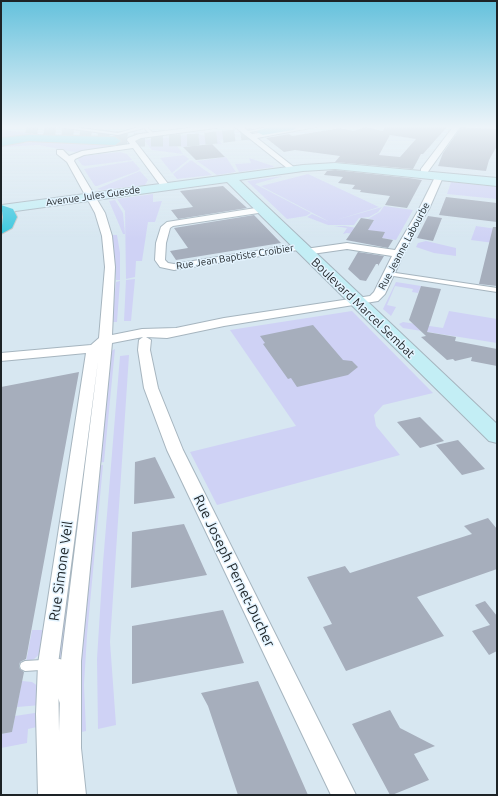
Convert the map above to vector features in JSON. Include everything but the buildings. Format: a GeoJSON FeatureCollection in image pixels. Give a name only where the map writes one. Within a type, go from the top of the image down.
{"type":"FeatureCollection","features":[{"type":"Feature","properties":{"kind":"highway"},"geometry":{"type":"LineString","coordinates":[[1,209],[8,212],[10,217],[7,225],[1,229]]}},
{"type":"Feature","properties":{"kind":"street","name":"Rue Simone Veil"},"geometry":{"type":"LineString","coordinates":[[50,795],[46,714],[48,664],[110,284],[110,252],[104,222],[91,196],[72,164]]}},
{"type":"Feature","properties":{"kind":"street"},"geometry":{"type":"LineString","coordinates":[[149,164],[166,187]]}},
{"type":"Feature","properties":{"kind":"street"},"geometry":{"type":"LineString","coordinates":[[289,164],[294,168]]}},
{"type":"Feature","properties":{"kind":"street","name":"Avenue Jules Guesde"},"geometry":{"type":"LineString","coordinates":[[1,209],[328,164]]}},
{"type":"Feature","properties":{"kind":"street","name":"Avenue Jules Guesde"},"geometry":{"type":"LineString","coordinates":[[356,164],[497,179]]}},
{"type":"Feature","properties":{"kind":"street"},"geometry":{"type":"LineString","coordinates":[[424,171],[429,164]]}},
{"type":"Feature","properties":{"kind":"street","name":"Avenue Jules Guesde"},"geometry":{"type":"LineString","coordinates":[[294,168],[347,166],[438,180],[497,182]]}},
{"type":"Feature","properties":{"kind":"street","name":"Boulevard Marcel Sembat"},"geometry":{"type":"LineString","coordinates":[[230,178],[497,436]]}},
{"type":"Feature","properties":{"kind":"street","name":"Rue Jeanne Labourbe"},"geometry":{"type":"LineString","coordinates":[[358,303],[377,297],[438,180]]}},
{"type":"Feature","properties":{"kind":"street","name":"Rue Jean Baptiste Croibier"},"geometry":{"type":"LineString","coordinates":[[262,210],[181,220],[170,224],[166,227],[159,256],[164,265],[174,267],[303,250]]}},
{"type":"Feature","properties":{"kind":"street"},"geometry":{"type":"LineString","coordinates":[[303,250],[341,246],[400,251]]}},
{"type":"Feature","properties":{"kind":"street"},"geometry":{"type":"LineString","coordinates":[[99,350],[224,322],[358,303]]}},
{"type":"Feature","properties":{"kind":"street"},"geometry":{"type":"LineString","coordinates":[[1,358],[63,352],[81,356],[142,333],[175,332]]}},
{"type":"Feature","properties":{"kind":"street","name":"Rue Joseph Pernet-Ducher"},"geometry":{"type":"LineString","coordinates":[[145,340],[144,350],[151,388],[175,450],[344,795]]}},
{"type":"Feature","properties":{"kind":"street","name":"Rue Simone Veil"},"geometry":{"type":"LineString","coordinates":[[74,795],[70,748],[71,661],[99,350]]}},
{"type":"Feature","properties":{"kind":"lane"},"geometry":{"type":"LineString","coordinates":[[389,274],[497,290]]}},
{"type":"Feature","properties":{"kind":"lane"},"geometry":{"type":"LineString","coordinates":[[1,353],[35,354]]}},
{"type":"Feature","properties":{"kind":"lane"},"geometry":{"type":"LineString","coordinates":[[25,666],[58,663],[61,666],[60,691],[70,709]]}},
{"type":"Feature","properties":{"kind":"shaded area"},"geometry":{"type":"Polygon","coordinates":[[[81,164],[100,164],[85,166],[81,164]]]}},
{"type":"Feature","properties":{"kind":"shaded area"},"geometry":{"type":"Polygon","coordinates":[[[114,164],[136,164],[140,169],[95,186],[84,169],[114,164]]]}},
{"type":"Feature","properties":{"kind":"shaded area"},"geometry":{"type":"Polygon","coordinates":[[[165,164],[183,164],[172,173],[165,164]]]}},
{"type":"Feature","properties":{"kind":"shaded area"},"geometry":{"type":"Polygon","coordinates":[[[186,164],[197,164],[212,175],[177,179],[173,174],[186,164]]]}},
{"type":"Feature","properties":{"kind":"shaded area"},"geometry":{"type":"Polygon","coordinates":[[[201,164],[231,164],[236,172],[217,175],[201,164]]]}},
{"type":"Feature","properties":{"kind":"shaded area"},"geometry":{"type":"Polygon","coordinates":[[[235,164],[267,164],[274,167],[239,172],[235,164]]]}},
{"type":"Feature","properties":{"kind":"shaded area"},"geometry":{"type":"Polygon","coordinates":[[[140,171],[148,180],[145,185],[102,190],[97,189],[140,171]]]}},
{"type":"Feature","properties":{"kind":"shaded area"},"geometry":{"type":"Polygon","coordinates":[[[308,174],[379,207],[336,220],[382,207],[378,212],[369,217],[359,218],[354,225],[328,225],[307,217],[312,214],[330,222],[261,186],[308,174]]]}},
{"type":"Feature","properties":{"kind":"shaded area"},"geometry":{"type":"Polygon","coordinates":[[[283,176],[255,184],[311,213],[306,216],[287,219],[247,181],[283,176]]]}},
{"type":"Feature","properties":{"kind":"shaded area"},"geometry":{"type":"Polygon","coordinates":[[[451,182],[497,187],[497,199],[447,194],[451,182]]]}},
{"type":"Feature","properties":{"kind":"shaded area"},"geometry":{"type":"Polygon","coordinates":[[[153,194],[153,202],[162,201],[155,222],[148,222],[142,261],[136,261],[135,277],[126,279],[125,211],[117,199],[153,194]]]}},
{"type":"Feature","properties":{"kind":"shaded area"},"geometry":{"type":"Polygon","coordinates":[[[115,200],[123,213],[125,234],[123,234],[109,201],[115,200]]]}},
{"type":"Feature","properties":{"kind":"shaded area"},"geometry":{"type":"Polygon","coordinates":[[[384,206],[413,210],[396,240],[347,233],[343,234],[347,228],[334,226],[345,226],[367,230],[374,220],[368,219],[380,212],[384,206]]]}},
{"type":"Feature","properties":{"kind":"shaded area"},"geometry":{"type":"Polygon","coordinates":[[[476,226],[497,229],[494,243],[471,240],[476,226]]]}},
{"type":"Feature","properties":{"kind":"shaded area"},"geometry":{"type":"Polygon","coordinates":[[[112,235],[117,235],[120,253],[120,280],[116,280],[112,235]]]}},
{"type":"Feature","properties":{"kind":"shaded area"},"geometry":{"type":"Polygon","coordinates":[[[426,241],[456,248],[456,256],[434,253],[416,247],[418,243],[426,241]]]}},
{"type":"Feature","properties":{"kind":"shaded area"},"geometry":{"type":"Polygon","coordinates":[[[135,279],[131,321],[124,321],[126,280],[135,279]]]}},
{"type":"Feature","properties":{"kind":"shaded area"},"geometry":{"type":"Polygon","coordinates":[[[120,281],[117,322],[112,322],[116,282],[120,281]]]}},
{"type":"Feature","properties":{"kind":"shaded area"},"geometry":{"type":"Polygon","coordinates":[[[396,282],[421,286],[418,293],[412,292],[413,289],[395,286],[387,305],[396,307],[391,316],[383,309],[396,282]]]}},
{"type":"Feature","properties":{"kind":"shaded area"},"geometry":{"type":"Polygon","coordinates":[[[352,311],[433,393],[383,405],[374,415],[376,426],[400,455],[217,505],[190,452],[296,426],[230,330],[352,311]]]}},
{"type":"Feature","properties":{"kind":"shaded area"},"geometry":{"type":"Polygon","coordinates":[[[449,311],[497,319],[497,343],[403,328],[399,324],[403,322],[443,328],[449,311]]]}},
{"type":"Feature","properties":{"kind":"shaded area"},"geometry":{"type":"Polygon","coordinates":[[[115,349],[104,462],[97,463],[111,351],[115,349]]]}},
{"type":"Feature","properties":{"kind":"shaded area"},"geometry":{"type":"Polygon","coordinates":[[[129,355],[110,642],[116,725],[98,729],[97,659],[103,563],[120,356],[129,355]]]}},
{"type":"Feature","properties":{"kind":"shaded area"},"geometry":{"type":"Polygon","coordinates":[[[103,465],[87,635],[84,685],[86,731],[77,733],[76,686],[97,466],[103,465]]]}},
{"type":"Feature","properties":{"kind":"shaded area"},"geometry":{"type":"Polygon","coordinates":[[[88,468],[64,657],[56,658],[80,469],[88,468]]]}},
{"type":"Feature","properties":{"kind":"shaded area"},"geometry":{"type":"Polygon","coordinates":[[[32,630],[47,630],[42,652],[34,659],[26,662],[32,630]]]}},
{"type":"Feature","properties":{"kind":"shaded area"},"geometry":{"type":"Polygon","coordinates":[[[22,681],[32,682],[38,686],[41,705],[17,707],[22,681]]]}},
{"type":"Feature","properties":{"kind":"shaded area"},"geometry":{"type":"Polygon","coordinates":[[[41,712],[41,726],[28,729],[27,743],[1,748],[1,734],[12,732],[15,716],[41,712]]]}}]}
